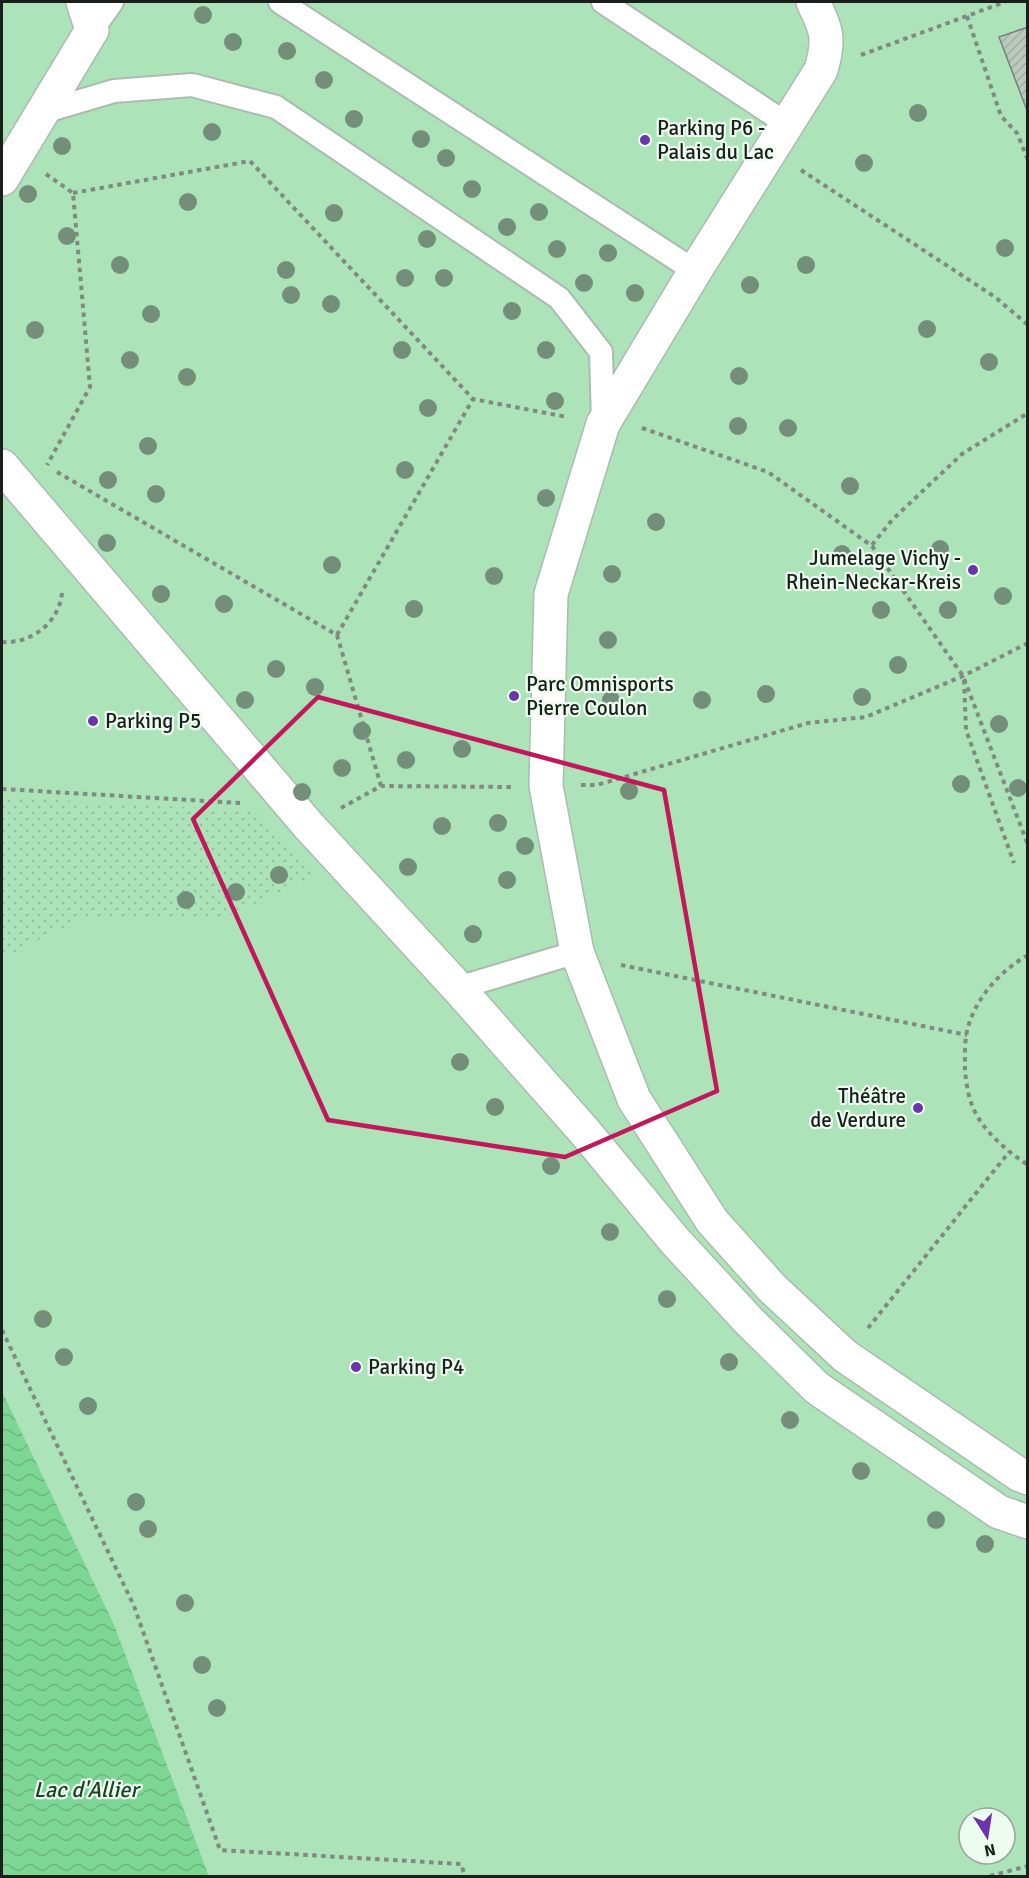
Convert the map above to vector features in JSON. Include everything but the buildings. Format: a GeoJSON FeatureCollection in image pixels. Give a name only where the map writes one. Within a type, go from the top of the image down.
{"type":"FeatureCollection","features":[{"type":"Feature","properties":{"kind":"street"},"geometry":{"type":"LineString","coordinates":[[813,2],[826,32],[826,51],[821,70],[695,271],[603,424],[551,594],[546,786],[578,952],[634,1099],[712,1221],[772,1288],[845,1356],[1028,1478]]}},
{"type":"Feature","properties":{"kind":"street"},"geometry":{"type":"LineString","coordinates":[[9,166],[43,112],[88,16]]}},
{"type":"Feature","properties":{"kind":"street"},"geometry":{"type":"LineString","coordinates":[[2,466],[308,825],[458,988],[585,1132],[675,1241],[748,1320],[817,1388],[999,1512],[1028,1522]]}},
{"type":"Feature","properties":{"kind":"lane"},"geometry":{"type":"LineString","coordinates":[[88,16],[112,2]]}},
{"type":"Feature","properties":{"kind":"lane"},"geometry":{"type":"LineString","coordinates":[[280,2],[695,271]]}},
{"type":"Feature","properties":{"kind":"lane"},"geometry":{"type":"LineString","coordinates":[[603,2],[779,137]]}},
{"type":"Feature","properties":{"kind":"lane"},"geometry":{"type":"LineString","coordinates":[[43,112],[114,91],[192,85],[276,107],[559,298],[601,352],[603,424]]}},
{"type":"Feature","properties":{"kind":"lane"},"geometry":{"type":"LineString","coordinates":[[458,988],[578,952]]}},
{"type":"Feature","properties":{"kind":"path"},"geometry":{"type":"LineString","coordinates":[[821,70],[1005,2]]}},
{"type":"Feature","properties":{"kind":"path"},"geometry":{"type":"LineString","coordinates":[[967,16],[1001,116],[1017,133],[1028,160]]}},
{"type":"Feature","properties":{"kind":"path"},"geometry":{"type":"LineString","coordinates":[[779,137],[1028,324]]}},
{"type":"Feature","properties":{"kind":"path"},"geometry":{"type":"LineString","coordinates":[[9,166],[73,193],[250,161],[474,399],[603,424],[626,423],[768,472],[872,546],[963,676],[1028,845]]}},
{"type":"Feature","properties":{"kind":"path"},"geometry":{"type":"LineString","coordinates":[[28,497],[90,387],[73,193]]}},
{"type":"Feature","properties":{"kind":"path"},"geometry":{"type":"LineString","coordinates":[[337,634],[474,399]]}},
{"type":"Feature","properties":{"kind":"path"},"geometry":{"type":"LineString","coordinates":[[872,546],[892,520],[962,454],[1028,413]]}},
{"type":"Feature","properties":{"kind":"path"},"geometry":{"type":"LineString","coordinates":[[46,466],[337,634],[381,786]]}},
{"type":"Feature","properties":{"kind":"path"},"geometry":{"type":"LineString","coordinates":[[2,642],[20,641],[35,635],[49,623],[58,612],[62,588]]}},
{"type":"Feature","properties":{"kind":"path"},"geometry":{"type":"LineString","coordinates":[[963,676],[966,730],[1014,863]]}},
{"type":"Feature","properties":{"kind":"path"},"geometry":{"type":"LineString","coordinates":[[578,952],[604,962],[967,1035]]}},
{"type":"Feature","properties":{"kind":"path"},"geometry":{"type":"LineString","coordinates":[[1028,955],[991,985],[980,1001],[969,1024],[965,1052],[966,1083],[974,1110],[988,1131],[1028,1165]]}},
{"type":"Feature","properties":{"kind":"path"},"geometry":{"type":"LineString","coordinates":[[865,1333],[1010,1152]]}},
{"type":"Feature","properties":{"kind":"path"},"geometry":{"type":"LineString","coordinates":[[2,1330],[134,1606],[220,1850],[460,1864],[465,1876]]}},
{"type":"Feature","properties":{"kind":"path"},"geometry":{"type":"LineString","coordinates":[[990,1876],[1028,1866]]}},
{"type":"Feature","properties":{"kind":"highlighted area"},"geometry":{"type":"Polygon","coordinates":[[[318,697],[664,790],[717,1091],[565,1157],[328,1120],[193,819],[318,697]]]}},
{"type":"Feature","properties":{"kind":"shaded area","name":"Parc Omnisports Pierre Coulon"},"geometry":{"type":"Polygon","coordinates":[[[2,2],[1027,2],[1027,1876],[209,1876],[114,1624],[2,1391],[2,2]]]}},
{"type":"Feature","properties":{"kind":"shaded area"},"geometry":{"type":"Polygon","coordinates":[[[2,797],[258,811],[318,874],[222,919],[85,917],[2,958],[2,797]]]}},
{"type":"Feature","properties":{"kind":"water","name":"Lac d'Allier"},"geometry":{"type":"Polygon","coordinates":[[[2,1391],[114,1624],[209,1876],[2,1876],[2,1391]]]}},
{"type":"Feature","properties":{"kind":"place","name":"Parking P6 - Palais du Lac"},"geometry":{"type":"Point","coordinates":[645,140]}},
{"type":"Feature","properties":{"kind":"place","name":"Jumelage Vichy - Rhein-Neckar-Kreis"},"geometry":{"type":"Point","coordinates":[973,570]}},
{"type":"Feature","properties":{"kind":"place","name":"Parc Omnisports Pierre Coulon"},"geometry":{"type":"Point","coordinates":[514,696]}},
{"type":"Feature","properties":{"kind":"place","name":"Parking P5"},"geometry":{"type":"Point","coordinates":[93,721]}},
{"type":"Feature","properties":{"kind":"place","name":"Théâtre de Verdure"},"geometry":{"type":"Point","coordinates":[918,1108]}},
{"type":"Feature","properties":{"kind":"place","name":"Parking P4"},"geometry":{"type":"Point","coordinates":[356,1367]}}]}
